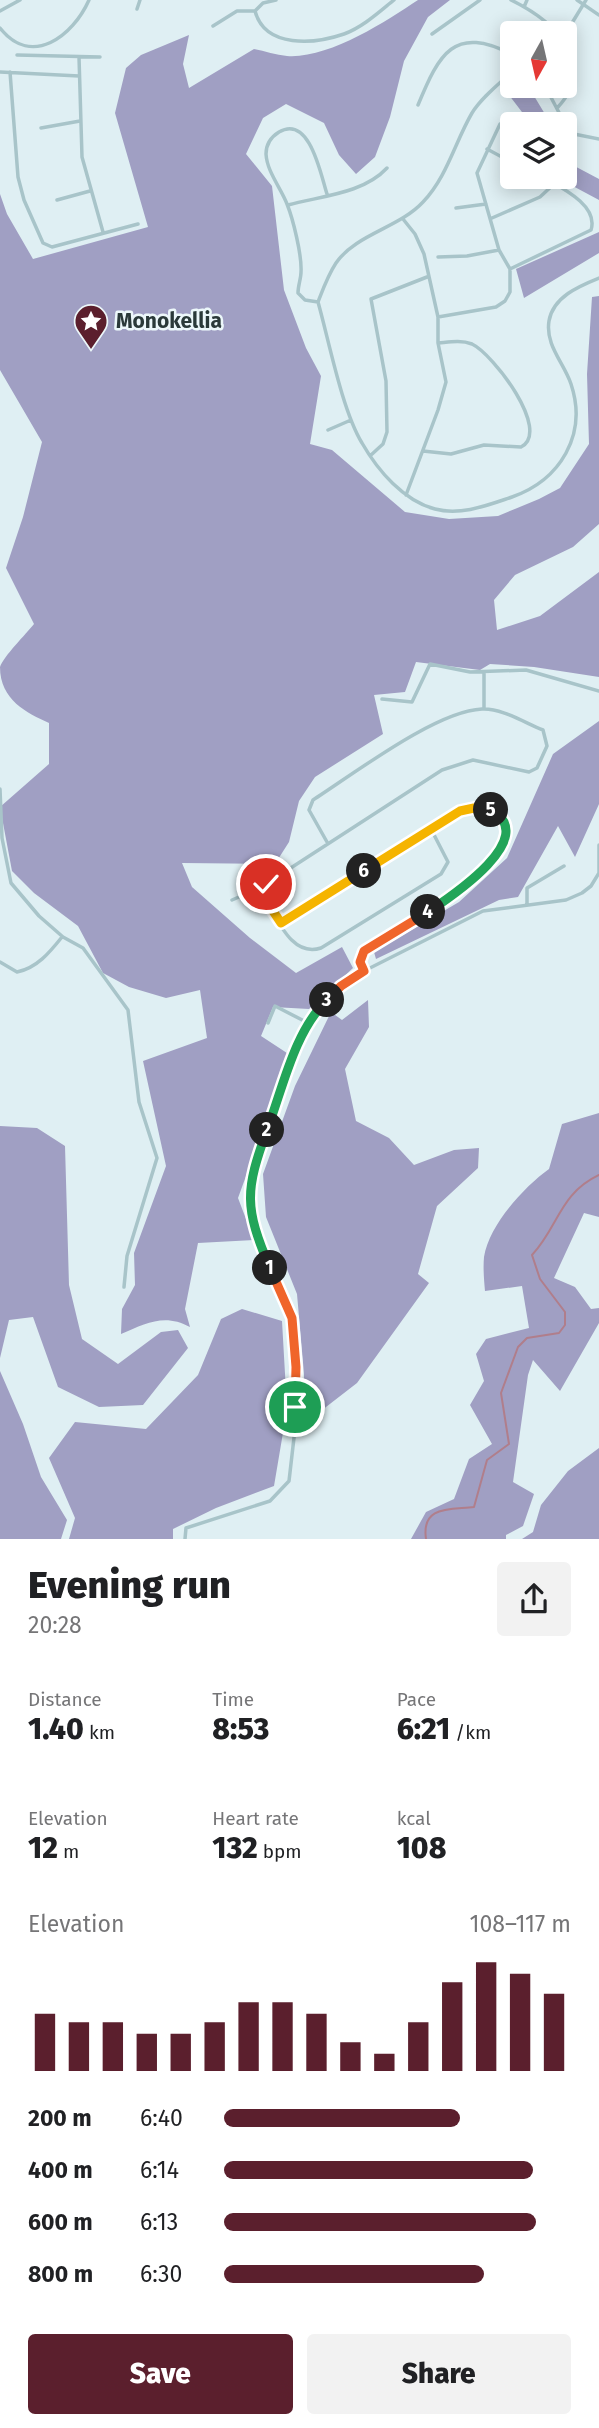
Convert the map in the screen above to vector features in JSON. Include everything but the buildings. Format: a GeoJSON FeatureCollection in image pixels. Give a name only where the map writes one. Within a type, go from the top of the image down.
{"type":"FeatureCollection","features":[{"type":"Feature","properties":{"kind":"street"},"geometry":{"type":"LineString","coordinates":[[0,11],[20,0]]}},
{"type":"Feature","properties":{"kind":"street"},"geometry":{"type":"LineString","coordinates":[[0,28],[14,42],[31,48],[64,34],[75,25],[89,0]]}},
{"type":"Feature","properties":{"kind":"street"},"geometry":{"type":"LineString","coordinates":[[137,9],[140,0]]}},
{"type":"Feature","properties":{"kind":"street"},"geometry":{"type":"LineString","coordinates":[[213,26],[237,11],[255,11],[263,3],[276,0]]}},
{"type":"Feature","properties":{"kind":"street"},"geometry":{"type":"LineString","coordinates":[[255,11],[257,20],[267,31],[282,39],[299,42],[344,34],[394,0]]}},
{"type":"Feature","properties":{"kind":"street"},"geometry":{"type":"LineString","coordinates":[[432,34],[480,0]]}},
{"type":"Feature","properties":{"kind":"street"},"geometry":{"type":"LineString","coordinates":[[511,0],[549,21]]}},
{"type":"Feature","properties":{"kind":"street"},"geometry":{"type":"LineString","coordinates":[[524,6],[527,0]]}},
{"type":"Feature","properties":{"kind":"street"},"geometry":{"type":"LineString","coordinates":[[577,0],[585,2],[599,15]]}},
{"type":"Feature","properties":{"kind":"street"},"geometry":{"type":"LineString","coordinates":[[573,21],[585,2]]}},
{"type":"Feature","properties":{"kind":"street"},"geometry":{"type":"LineString","coordinates":[[418,105],[434,66],[451,49],[476,42],[500,48]]}},
{"type":"Feature","properties":{"kind":"street"},"geometry":{"type":"LineString","coordinates":[[30,56],[31,48]]}},
{"type":"Feature","properties":{"kind":"street"},"geometry":{"type":"LineString","coordinates":[[17,55],[100,57]]}},
{"type":"Feature","properties":{"kind":"street"},"geometry":{"type":"LineString","coordinates":[[79,57],[82,158],[103,232]]}},
{"type":"Feature","properties":{"kind":"street"},"geometry":{"type":"LineString","coordinates":[[0,72],[79,76]]}},
{"type":"Feature","properties":{"kind":"street"},"geometry":{"type":"LineString","coordinates":[[9,72],[18,177],[43,243],[52,247],[138,224]]}},
{"type":"Feature","properties":{"kind":"street"},"geometry":{"type":"LineString","coordinates":[[500,83],[480,102],[438,184],[422,204],[403,219],[352,247],[337,261],[318,302],[351,420],[370,455],[406,495],[422,506],[442,511],[478,509],[538,485],[556,470],[573,441],[575,400],[571,383],[550,343],[549,321],[556,304],[577,288],[599,278]]}},
{"type":"Feature","properties":{"kind":"street"},"geometry":{"type":"LineString","coordinates":[[552,98],[560,112]]}},
{"type":"Feature","properties":{"kind":"street"},"geometry":{"type":"LineString","coordinates":[[558,107],[572,98]]}},
{"type":"Feature","properties":{"kind":"street"},"geometry":{"type":"LineString","coordinates":[[41,128],[80,121]]}},
{"type":"Feature","properties":{"kind":"street"},"geometry":{"type":"LineString","coordinates":[[438,317],[496,307],[505,301],[512,282],[510,268],[499,250],[477,173],[500,124]]}},
{"type":"Feature","properties":{"kind":"street"},"geometry":{"type":"LineString","coordinates":[[318,302],[305,300],[298,293],[301,263],[288,205],[266,155],[268,144],[274,136],[283,130],[295,130],[311,144],[327,194]]}},
{"type":"Feature","properties":{"kind":"street"},"geometry":{"type":"LineString","coordinates":[[577,135],[599,139]]}},
{"type":"Feature","properties":{"kind":"street"},"geometry":{"type":"LineString","coordinates":[[487,149],[500,156]]}},
{"type":"Feature","properties":{"kind":"street"},"geometry":{"type":"LineString","coordinates":[[288,205],[365,184],[387,168]]}},
{"type":"Feature","properties":{"kind":"street"},"geometry":{"type":"LineString","coordinates":[[491,218],[540,197],[549,189]]}},
{"type":"Feature","properties":{"kind":"street"},"geometry":{"type":"LineString","coordinates":[[510,268],[591,230],[594,226],[594,218],[585,202],[563,189]]}},
{"type":"Feature","properties":{"kind":"street"},"geometry":{"type":"LineString","coordinates":[[57,200],[90,191]]}},
{"type":"Feature","properties":{"kind":"street"},"geometry":{"type":"LineString","coordinates":[[456,208],[486,204]]}},
{"type":"Feature","properties":{"kind":"street"},"geometry":{"type":"LineString","coordinates":[[403,219],[415,234],[424,254],[438,317],[438,343],[446,382],[406,495]]}},
{"type":"Feature","properties":{"kind":"street"},"geometry":{"type":"LineString","coordinates":[[438,257],[467,257],[499,250]]}},
{"type":"Feature","properties":{"kind":"street"},"geometry":{"type":"LineString","coordinates":[[370,455],[383,444],[387,432],[386,381],[371,299],[427,277]]}},
{"type":"Feature","properties":{"kind":"street"},"geometry":{"type":"LineString","coordinates":[[423,451],[451,454],[484,445],[521,447],[528,442],[529,435],[526,414],[520,399],[495,362],[468,342],[438,343]]}},
{"type":"Feature","properties":{"kind":"street"},"geometry":{"type":"LineString","coordinates":[[328,430],[351,420]]}},
{"type":"Feature","properties":{"kind":"street"},"geometry":{"type":"LineString","coordinates":[[382,699],[412,702],[430,664],[484,673],[526,670],[599,691]]}},
{"type":"Feature","properties":{"kind":"street"},"geometry":{"type":"LineString","coordinates":[[484,673],[484,709]]}},
{"type":"Feature","properties":{"kind":"street"},"geometry":{"type":"LineString","coordinates":[[261,891],[266,884],[327,842],[442,769],[473,760],[529,772],[537,768],[547,746],[543,730],[484,709],[455,715],[431,725],[313,800],[309,810],[327,842]]}},
{"type":"Feature","properties":{"kind":"street"},"geometry":{"type":"LineString","coordinates":[[0,789],[2,838],[11,883],[39,916],[63,937],[83,948],[128,1010],[139,1083],[139,1102],[158,1158],[127,1256],[124,1287]]}},
{"type":"Feature","properties":{"kind":"street"},"geometry":{"type":"LineString","coordinates":[[281,923],[460,811],[474,808],[490,810],[503,817],[507,823],[506,835],[497,851],[464,889],[364,951],[360,962],[364,971]]}},
{"type":"Feature","properties":{"kind":"street"},"geometry":{"type":"LineString","coordinates":[[232,901],[255,890],[261,891],[292,943],[301,950],[312,952],[441,874],[448,862],[431,829]]}},
{"type":"Feature","properties":{"kind":"street"},"geometry":{"type":"LineString","coordinates":[[185,1539],[186,1528],[270,1501],[289,1481],[295,1429],[296,1367],[292,1318],[265,1257],[250,1213],[248,1196],[260,1150],[301,1039],[319,1008],[364,971],[483,911],[566,900],[591,886],[599,873],[599,845]]}},
{"type":"Feature","properties":{"kind":"street"},"geometry":{"type":"LineString","coordinates":[[527,905],[527,888],[564,866]]}},
{"type":"Feature","properties":{"kind":"street"},"geometry":{"type":"LineString","coordinates":[[0,962],[17,972],[24,971],[46,957],[63,937]]}},
{"type":"Feature","properties":{"kind":"street"},"geometry":{"type":"LineString","coordinates":[[268,1023],[275,1006],[310,1024]]}},
{"type":"Feature","properties":{"kind":"shaded area"},"geometry":{"type":"Polygon","coordinates":[[[418,0],[450,0],[428,17],[404,61],[390,117],[375,157],[356,174],[339,155],[324,123],[286,104],[263,118],[246,154],[272,186],[284,290],[306,348],[321,376],[310,444],[332,450],[405,512],[449,519],[498,516],[539,499],[560,488],[589,444],[587,374],[592,297],[599,296],[599,524],[573,547],[515,575],[494,600],[497,630],[540,616],[599,572],[599,677],[534,667],[490,664],[480,670],[416,662],[405,692],[374,695],[383,734],[315,777],[299,801],[289,842],[275,864],[182,863],[192,887],[250,938],[296,973],[342,947],[353,968],[309,1009],[273,1007],[261,1036],[290,1055],[238,1198],[254,1240],[198,1243],[185,1309],[190,1327],[164,1320],[147,1323],[121,1334],[122,1309],[135,1285],[134,1253],[166,1166],[143,1061],[207,1038],[200,990],[166,998],[129,987],[103,973],[78,926],[34,893],[12,871],[0,807],[49,764],[49,723],[16,704],[1,678],[2,663],[34,624],[6,568],[23,517],[42,442],[0,370],[0,194],[7,214],[33,259],[148,227],[115,113],[126,68],[141,55],[189,35],[183,64],[189,88],[254,49],[287,56],[320,52],[373,28],[418,0]]]}},
{"type":"Feature","properties":{"kind":"shaded area"},"geometry":{"type":"Polygon","coordinates":[[[511,98],[535,98],[544,112],[522,112],[511,98]]]}},
{"type":"Feature","properties":{"kind":"shaded area"},"geometry":{"type":"Polygon","coordinates":[[[577,167],[599,179],[599,200],[577,188],[577,167]]]}},
{"type":"Feature","properties":{"kind":"shaded area"},"geometry":{"type":"Polygon","coordinates":[[[599,232],[599,253],[524,298],[516,269],[599,232]]]}},
{"type":"Feature","properties":{"kind":"shaded area"},"geometry":{"type":"Polygon","coordinates":[[[599,721],[599,804],[575,857],[558,826],[518,897],[499,900],[376,959],[374,952],[459,902],[507,858],[553,754],[599,721]]]}},
{"type":"Feature","properties":{"kind":"shaded area"},"geometry":{"type":"Polygon","coordinates":[[[368,1000],[369,1027],[345,1069],[356,1121],[389,1138],[414,1165],[454,1150],[479,1148],[478,1168],[437,1206],[418,1274],[429,1283],[357,1383],[304,1424],[304,1374],[297,1294],[266,1217],[263,1174],[295,1086],[331,1012],[342,1020],[368,1000]]]}},
{"type":"Feature","properties":{"kind":"shaded area"},"geometry":{"type":"Polygon","coordinates":[[[599,1113],[599,1217],[584,1213],[554,1278],[575,1287],[591,1309],[599,1308],[599,1323],[560,1391],[533,1360],[528,1375],[513,1482],[534,1494],[523,1526],[506,1535],[506,1539],[411,1539],[426,1512],[454,1499],[469,1459],[492,1444],[470,1405],[484,1381],[476,1354],[486,1339],[529,1328],[522,1286],[485,1291],[484,1257],[487,1245],[509,1208],[549,1169],[562,1124],[599,1113]]]}},
{"type":"Feature","properties":{"kind":"shaded area"},"geometry":{"type":"Polygon","coordinates":[[[0,1126],[37,1128],[65,1146],[69,1285],[82,1339],[118,1364],[161,1332],[178,1330],[188,1348],[143,1405],[99,1407],[58,1387],[33,1317],[9,1320],[0,1358],[0,1126]]]}},
{"type":"Feature","properties":{"kind":"shaded area"},"geometry":{"type":"Polygon","coordinates":[[[242,1309],[282,1321],[287,1409],[274,1486],[216,1508],[173,1529],[173,1539],[69,1539],[75,1518],[49,1458],[75,1422],[146,1429],[198,1375],[221,1319],[242,1309]]]}},
{"type":"Feature","properties":{"kind":"shaded area"},"geometry":{"type":"Polygon","coordinates":[[[0,1371],[23,1424],[41,1477],[67,1520],[61,1539],[0,1539],[0,1371]]]}},
{"type":"Feature","properties":{"kind":"shaded area"},"geometry":{"type":"Polygon","coordinates":[[[599,1448],[599,1539],[522,1539],[533,1532],[541,1505],[568,1471],[599,1448]]]}},
{"type":"Feature","properties":{"kind":"waterway"},"geometry":{"type":"LineString","coordinates":[[426,1539],[428,1520],[433,1515],[447,1509],[474,1507],[487,1460],[509,1444],[501,1393],[518,1347],[527,1338],[559,1333],[565,1325],[565,1312],[540,1279],[532,1255],[575,1191],[599,1175]]}},
{"type":"Feature","properties":{"kind":"place","name":"Monokellia"},"geometry":{"type":"Point","coordinates":[91,351]}},
{"type":"Feature","properties":{"kind":"route"},"geometry":{"type":"LineString","coordinates":[[266,884],[261,891],[281,923],[460,811],[474,808],[490,810],[503,817],[507,823],[506,835],[477,877],[464,889],[364,951],[360,962],[364,971],[341,986],[319,1008],[301,1039],[260,1150],[248,1196],[250,1213],[265,1257],[292,1318],[296,1367],[295,1407]]}}]}
